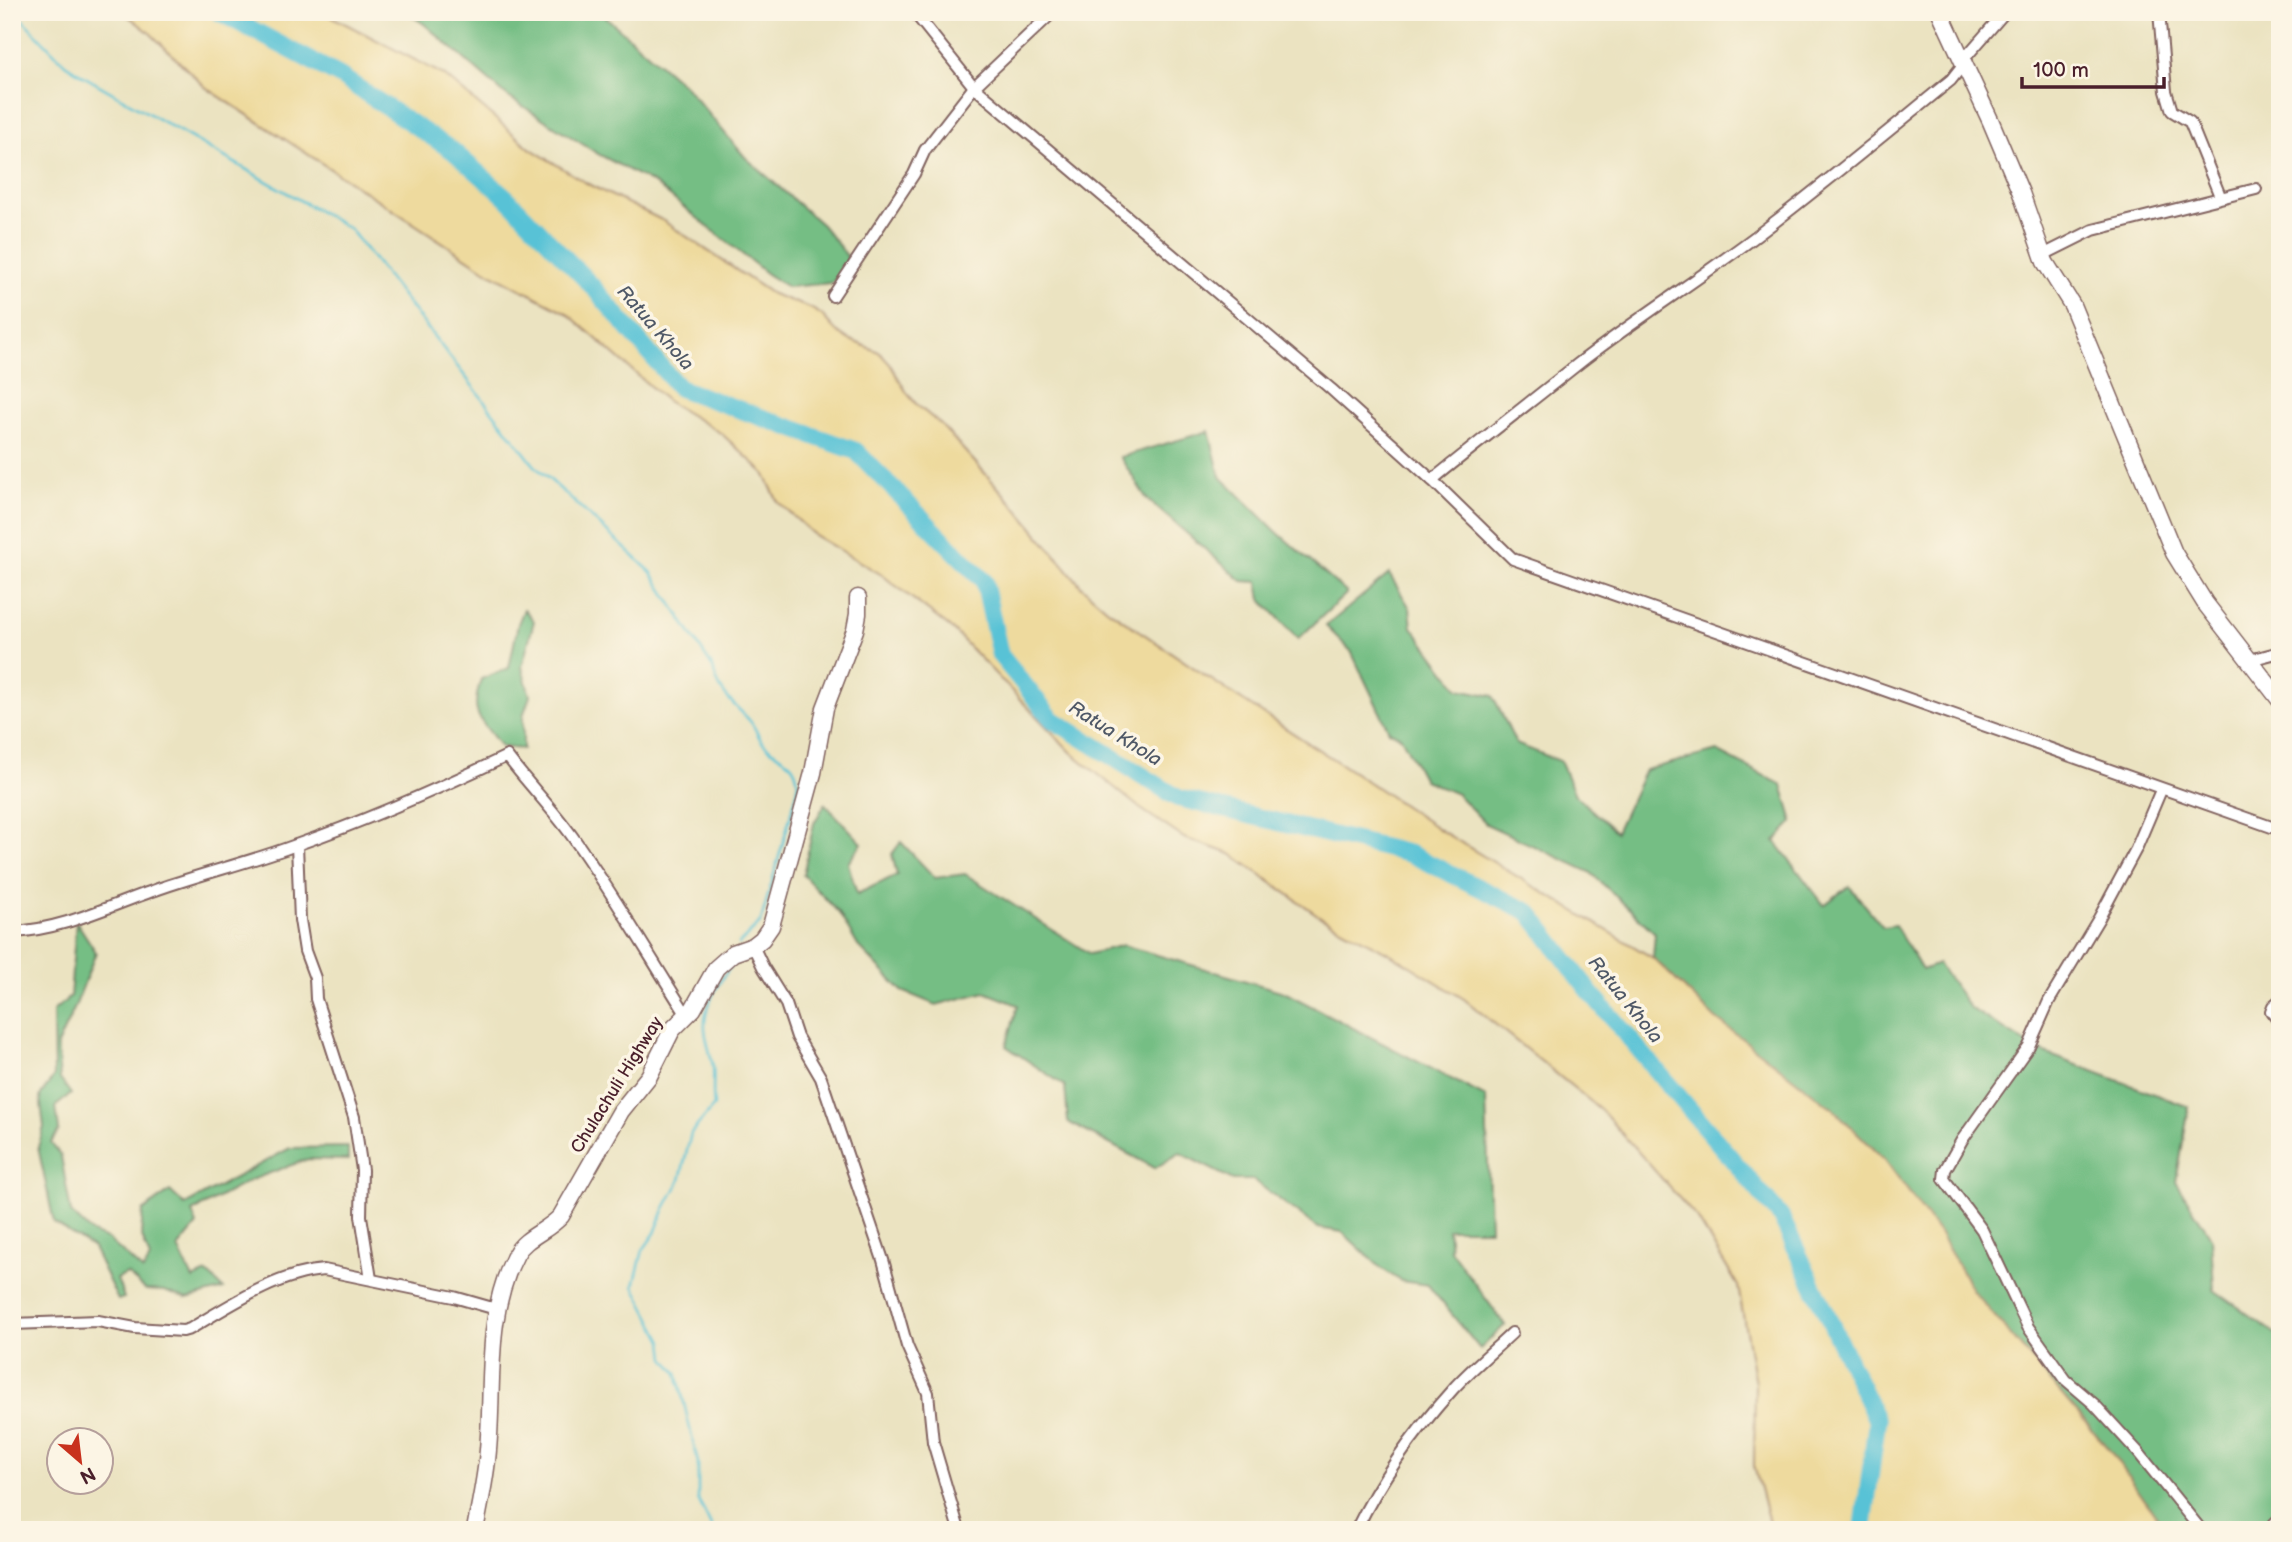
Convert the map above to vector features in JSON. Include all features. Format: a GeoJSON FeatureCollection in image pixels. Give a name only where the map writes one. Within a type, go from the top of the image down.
{"type":"FeatureCollection","features":[{"type":"Feature","properties":{"kind":"street"},"geometry":{"type":"LineString","coordinates":[[914,12],[974,87],[1303,365],[1432,480],[1513,559],[2280,830]]}},
{"type":"Feature","properties":{"kind":"street"},"geometry":{"type":"LineString","coordinates":[[833,296],[914,174],[925,150],[974,87],[1053,12]]}},
{"type":"Feature","properties":{"kind":"street"},"geometry":{"type":"LineString","coordinates":[[1940,12],[1964,60],[2021,193],[2043,255],[2054,279],[2072,305],[2175,553],[2205,603],[2280,700]]}},
{"type":"Feature","properties":{"kind":"street"},"geometry":{"type":"LineString","coordinates":[[1432,480],[1512,414],[1771,225],[1837,173],[1951,79],[2005,12]]}},
{"type":"Feature","properties":{"kind":"street"},"geometry":{"type":"LineString","coordinates":[[2159,12],[2166,91],[2172,111],[2190,122],[2220,196]]}},
{"type":"Feature","properties":{"kind":"street"},"geometry":{"type":"LineString","coordinates":[[2043,255],[2093,230],[2256,188]]}},
{"type":"Feature","properties":{"kind":"street","name":"Chulachuli Highway"},"geometry":{"type":"LineString","coordinates":[[475,1530],[485,1482],[496,1309],[517,1253],[524,1244],[547,1230],[561,1216],[621,1111],[649,1076],[671,1030],[693,1009],[716,968],[733,953],[753,946],[771,926],[813,773],[825,708],[855,630],[858,598]]}},
{"type":"Feature","properties":{"kind":"street"},"geometry":{"type":"LineString","coordinates":[[2250,660],[2280,652]]}},
{"type":"Feature","properties":{"kind":"street"},"geometry":{"type":"LineString","coordinates":[[12,932],[37,931],[62,924],[166,886],[297,845],[408,802],[507,756],[549,805],[609,888],[686,1014]]}},
{"type":"Feature","properties":{"kind":"street"},"geometry":{"type":"LineString","coordinates":[[2161,790],[2136,849],[2099,918],[2049,1001],[2029,1046],[1962,1140],[1945,1170],[1944,1179],[1982,1230],[2028,1327],[2066,1380],[2094,1404],[2138,1452],[2201,1530]]}},
{"type":"Feature","properties":{"kind":"street"},"geometry":{"type":"LineString","coordinates":[[297,845],[300,920],[305,951],[315,978],[316,999],[354,1117],[362,1170],[361,1216],[371,1279]]}},
{"type":"Feature","properties":{"kind":"street"},"geometry":{"type":"LineString","coordinates":[[753,946],[786,1004],[797,1037],[821,1078],[883,1261],[907,1346],[928,1393],[933,1442],[959,1530]]}},
{"type":"Feature","properties":{"kind":"street"},"geometry":{"type":"LineString","coordinates":[[2280,1000],[2271,1011],[2280,1023]]}},
{"type":"Feature","properties":{"kind":"street"},"geometry":{"type":"LineString","coordinates":[[12,1324],[98,1321],[135,1328],[183,1331],[267,1287],[310,1271],[324,1270],[496,1309]]}},
{"type":"Feature","properties":{"kind":"street"},"geometry":{"type":"LineString","coordinates":[[1356,1530],[1367,1506],[1396,1461],[1453,1389],[1512,1334]]}},
{"type":"Feature","properties":{"kind":"street"},"geometry":{"type":"LineString","coordinates":[[2267,1530],[2280,1518]]}},
{"type":"Feature","properties":{"kind":"green space"},"geometry":{"type":"Polygon","coordinates":[[[406,12],[600,12],[686,87],[745,157],[822,225],[848,257],[844,273],[831,283],[788,287],[767,274],[655,184],[598,154],[507,96],[424,24],[406,12]]]}},
{"type":"Feature","properties":{"kind":"green space"},"geometry":{"type":"Polygon","coordinates":[[[1209,431],[1220,476],[1278,533],[1347,593],[1298,639],[1261,599],[1258,582],[1242,581],[1147,499],[1120,457],[1209,431]]]}},
{"type":"Feature","properties":{"kind":"green space"},"geometry":{"type":"Polygon","coordinates":[[[1389,574],[1410,608],[1412,627],[1459,689],[1493,696],[1516,744],[1560,761],[1575,795],[1616,832],[1645,770],[1717,751],[1782,785],[1793,822],[1775,841],[1824,905],[1849,886],[1883,927],[1895,925],[1922,970],[1938,964],[1970,1008],[2037,1050],[2189,1107],[2176,1182],[2211,1237],[2214,1290],[2280,1337],[2280,1530],[2166,1530],[2111,1452],[1973,1291],[1939,1233],[1885,1160],[1831,1107],[1715,1018],[1653,958],[1655,933],[1590,872],[1486,824],[1457,794],[1424,780],[1401,737],[1389,731],[1351,651],[1326,626],[1389,574]]]}},
{"type":"Feature","properties":{"kind":"green space"},"geometry":{"type":"Polygon","coordinates":[[[524,609],[534,621],[522,667],[530,696],[523,716],[523,749],[501,747],[482,722],[476,701],[481,679],[509,668],[518,624],[524,609]]]}},
{"type":"Feature","properties":{"kind":"green space"},"geometry":{"type":"Polygon","coordinates":[[[825,804],[862,843],[848,863],[857,894],[897,875],[892,854],[901,842],[935,878],[965,874],[1090,954],[1123,945],[1284,992],[1486,1097],[1490,1229],[1448,1229],[1450,1250],[1505,1325],[1480,1349],[1428,1285],[1401,1281],[1381,1268],[1342,1232],[1318,1228],[1253,1180],[1233,1180],[1180,1153],[1155,1168],[1068,1122],[1065,1086],[1006,1046],[1018,1005],[985,992],[936,1005],[902,991],[858,946],[839,913],[803,875],[814,823],[825,804]]]}},
{"type":"Feature","properties":{"kind":"green space"},"geometry":{"type":"Polygon","coordinates":[[[76,921],[96,952],[57,1045],[60,1079],[71,1094],[56,1106],[59,1130],[51,1143],[61,1156],[71,1213],[92,1233],[109,1240],[143,1271],[150,1259],[141,1234],[143,1211],[170,1191],[185,1205],[290,1148],[348,1147],[348,1160],[308,1159],[251,1180],[192,1212],[197,1225],[178,1248],[193,1279],[207,1273],[224,1289],[187,1299],[164,1291],[146,1290],[127,1274],[117,1279],[124,1298],[118,1300],[93,1248],[54,1223],[38,1147],[44,1127],[40,1096],[54,1076],[53,1011],[70,997],[76,921]]]}},
{"type":"Feature","properties":{"kind":"sand"},"geometry":{"type":"Polygon","coordinates":[[[123,12],[323,12],[444,75],[531,149],[590,185],[662,220],[772,294],[810,308],[822,315],[835,330],[848,339],[879,352],[917,405],[941,425],[1013,504],[1082,587],[1107,609],[1440,830],[1653,958],[1715,1018],[1831,1107],[1885,1160],[1939,1233],[1973,1291],[2111,1452],[2166,1530],[1771,1530],[1754,1466],[1755,1383],[1738,1286],[1697,1218],[1600,1109],[1464,999],[1389,953],[1322,918],[1231,854],[1184,838],[1141,809],[1072,753],[953,630],[882,575],[814,535],[778,502],[764,473],[722,434],[667,401],[567,313],[488,272],[205,87],[149,32],[123,12]]]}},
{"type":"Feature","properties":{"kind":"waterway"},"geometry":{"type":"LineString","coordinates":[[15,12],[65,64],[85,77],[350,229],[535,466],[651,572],[713,668],[723,692],[750,721],[764,744],[792,766],[797,779],[798,789],[760,923],[739,944]]}},
{"type":"Feature","properties":{"kind":"waterway","name":"Ratua Khola"},"geometry":{"type":"LineString","coordinates":[[219,12],[340,76],[453,151],[507,198],[593,287],[679,388],[856,451],[984,581],[1000,655],[1052,719],[1178,798],[1410,854],[1529,912],[1591,993],[1781,1217],[1877,1421],[1863,1530]]}},
{"type":"Feature","properties":{"kind":"waterway"},"geometry":{"type":"LineString","coordinates":[[713,1530],[698,1499],[698,1463],[677,1373],[665,1358],[663,1341],[634,1286],[643,1250],[655,1233],[680,1180],[691,1133],[714,1106],[713,1067],[705,1020],[713,994],[733,963]]}}]}
